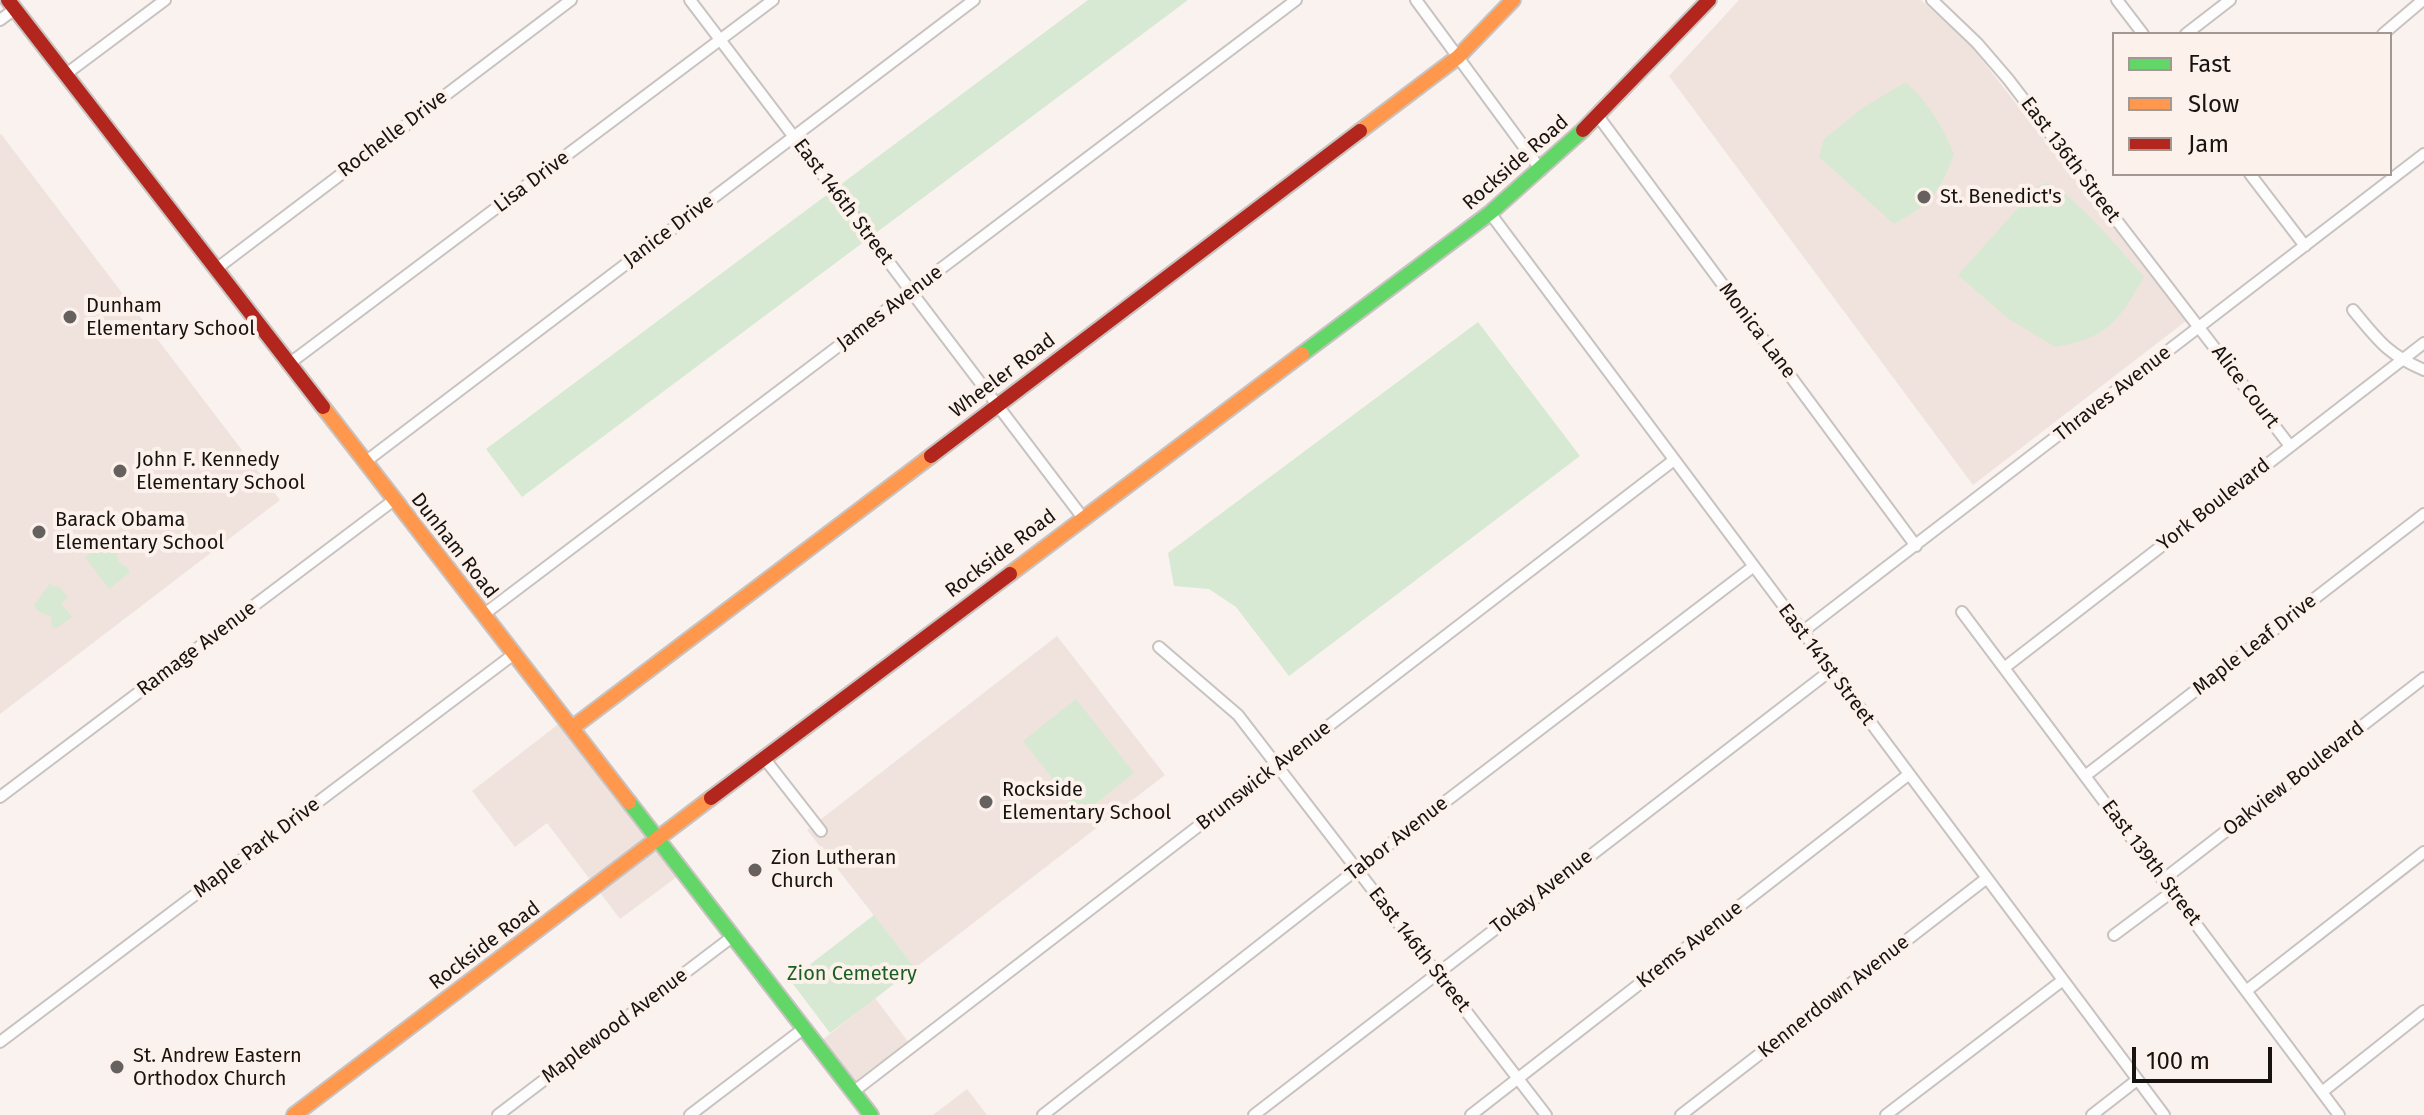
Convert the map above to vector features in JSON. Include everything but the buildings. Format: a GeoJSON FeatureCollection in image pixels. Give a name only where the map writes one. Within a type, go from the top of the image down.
{"type":"FeatureCollection","features":[{"type":"Feature","properties":{"kind":"street"},"geometry":{"type":"LineString","coordinates":[[66,74],[165,0]]}},
{"type":"Feature","properties":{"kind":"street","name":"Rochelle Drive"},"geometry":{"type":"LineString","coordinates":[[216,269],[571,0]]}},
{"type":"Feature","properties":{"kind":"street","name":"East 146th Street"},"geometry":{"type":"LineString","coordinates":[[690,0],[1083,518]]}},
{"type":"Feature","properties":{"kind":"street","name":"Lisa Drive"},"geometry":{"type":"LineString","coordinates":[[290,363],[773,0]]}},
{"type":"Feature","properties":{"kind":"street","name":"Janice Drive"},"geometry":{"type":"LineString","coordinates":[[365,462],[974,0]]}},
{"type":"Feature","properties":{"kind":"street","name":"James Avenue"},"geometry":{"type":"LineString","coordinates":[[483,615],[1296,0]]}},
{"type":"Feature","properties":{"kind":"street"},"geometry":{"type":"LineString","coordinates":[[1416,0],[1541,170]]}},
{"type":"Feature","properties":{"kind":"street","name":"Wheeler Road"},"geometry":{"type":"LineString","coordinates":[[572,728],[1458,57],[1513,0]]}},
{"type":"Feature","properties":{"kind":"street","name":"Rockside Road"},"geometry":{"type":"LineString","coordinates":[[294,1115],[1490,213],[1598,116],[1709,0]]}},
{"type":"Feature","properties":{"kind":"street","name":"East 136th Street"},"geometry":{"type":"LineString","coordinates":[[1932,0],[1977,43],[2008,79],[2199,328]]}},
{"type":"Feature","properties":{"kind":"street"},"geometry":{"type":"LineString","coordinates":[[2117,0],[2141,32]]}},
{"type":"Feature","properties":{"kind":"street"},"geometry":{"type":"LineString","coordinates":[[2189,32],[2230,0]]}},
{"type":"Feature","properties":{"kind":"street"},"geometry":{"type":"LineString","coordinates":[[2385,32],[2423,0]]}},
{"type":"Feature","properties":{"kind":"street"},"geometry":{"type":"LineString","coordinates":[[0,20],[11,5]]}},
{"type":"Feature","properties":{"kind":"street","name":"Dunham Road"},"geometry":{"type":"LineString","coordinates":[[11,5],[871,1115]]}},
{"type":"Feature","properties":{"kind":"street","name":"Monica Lane"},"geometry":{"type":"LineString","coordinates":[[1598,116],[1916,546]]}},
{"type":"Feature","properties":{"kind":"street","name":"Thraves Avenue"},"geometry":{"type":"LineString","coordinates":[[1802,632],[2424,154]]}},
{"type":"Feature","properties":{"kind":"street"},"geometry":{"type":"LineString","coordinates":[[2252,176],[2305,246]]}},
{"type":"Feature","properties":{"kind":"street","name":"East 141st Street"},"geometry":{"type":"LineString","coordinates":[[1490,213],[2164,1115]]}},
{"type":"Feature","properties":{"kind":"street"},"geometry":{"type":"LineString","coordinates":[[2353,310],[2386,350],[2424,370]]}},
{"type":"Feature","properties":{"kind":"street","name":"Alice Court"},"geometry":{"type":"LineString","coordinates":[[2199,328],[2290,446]]}},
{"type":"Feature","properties":{"kind":"street","name":"York Boulevard"},"geometry":{"type":"LineString","coordinates":[[2004,668],[2424,343]]}},
{"type":"Feature","properties":{"kind":"street","name":"Brunswick Avenue"},"geometry":{"type":"LineString","coordinates":[[853,1092],[1674,460]]}},
{"type":"Feature","properties":{"kind":"street","name":"Ramage Avenue"},"geometry":{"type":"LineString","coordinates":[[0,797],[394,500]]}},
{"type":"Feature","properties":{"kind":"street","name":"Maple Leaf Drive"},"geometry":{"type":"LineString","coordinates":[[2085,776],[2424,514]]}},
{"type":"Feature","properties":{"kind":"street","name":"Tabor Avenue"},"geometry":{"type":"LineString","coordinates":[[1043,1115],[1357,869],[1754,566]]}},
{"type":"Feature","properties":{"kind":"street","name":"East 139th Street"},"geometry":{"type":"LineString","coordinates":[[1962,612],[2339,1115]]}},
{"type":"Feature","properties":{"kind":"street","name":"East 146th Street"},"geometry":{"type":"LineString","coordinates":[[1159,647],[1238,715],[1546,1115]]}},
{"type":"Feature","properties":{"kind":"street","name":"Maple Park Drive"},"geometry":{"type":"LineString","coordinates":[[0,1042],[514,654]]}},
{"type":"Feature","properties":{"kind":"street","name":"Tokay Avenue"},"geometry":{"type":"LineString","coordinates":[[1254,1115],[1830,671]]}},
{"type":"Feature","properties":{"kind":"street","name":"Oakview Boulevard"},"geometry":{"type":"LineString","coordinates":[[2164,879],[2424,678]]}},
{"type":"Feature","properties":{"kind":"street"},"geometry":{"type":"LineString","coordinates":[[764,758],[821,831]]}},
{"type":"Feature","properties":{"kind":"street","name":"Krems Avenue"},"geometry":{"type":"LineString","coordinates":[[1471,1115],[1908,775]]}},
{"type":"Feature","properties":{"kind":"street"},"geometry":{"type":"LineString","coordinates":[[2246,991],[2424,852]]}},
{"type":"Feature","properties":{"kind":"street","name":"Kennerdown Avenue"},"geometry":{"type":"LineString","coordinates":[[1681,1115],[1987,878]]}},
{"type":"Feature","properties":{"kind":"street"},"geometry":{"type":"LineString","coordinates":[[2114,935],[2173,891]]}},
{"type":"Feature","properties":{"kind":"street","name":"Maplewood Avenue"},"geometry":{"type":"LineString","coordinates":[[498,1115],[732,937]]}},
{"type":"Feature","properties":{"kind":"street"},"geometry":{"type":"LineString","coordinates":[[1886,1115],[2063,980]]}},
{"type":"Feature","properties":{"kind":"street"},"geometry":{"type":"LineString","coordinates":[[2322,1092],[2424,1011]]}},
{"type":"Feature","properties":{"kind":"street"},"geometry":{"type":"LineString","coordinates":[[690,1115],[803,1029]]}},
{"type":"Feature","properties":{"kind":"street"},"geometry":{"type":"LineString","coordinates":[[2092,1115],[2137,1080]]}},
{"type":"Feature","properties":{"kind":"shaded area","name":"St. Benedict's"},"geometry":{"type":"Polygon","coordinates":[[[1739,0],[1921,0],[1972,47],[2186,321],[1973,485],[1669,76],[1739,0]]]}},
{"type":"Feature","properties":{"kind":"shaded area","name":"Dunham Elementary School"},"geometry":{"type":"Polygon","coordinates":[[[0,135],[280,500],[0,714],[0,135]]]}},
{"type":"Feature","properties":{"kind":"shaded area","name":"Rockside Elementary School"},"geometry":{"type":"Polygon","coordinates":[[[1057,636],[1165,775],[915,968],[807,830],[1057,636]]]}},
{"type":"Feature","properties":{"kind":"shaded area"},"geometry":{"type":"Polygon","coordinates":[[[565,719],[685,871],[620,919],[547,823],[515,847],[472,791],[565,719]]]}},
{"type":"Feature","properties":{"kind":"shaded area"},"geometry":{"type":"Polygon","coordinates":[[[875,998],[912,1047],[853,1092],[816,1045],[875,998]]]}},
{"type":"Feature","properties":{"kind":"shaded area"},"geometry":{"type":"Polygon","coordinates":[[[967,1089],[987,1115],[933,1115],[967,1089]]]}},
{"type":"Feature","properties":{"kind":"green space"},"geometry":{"type":"Polygon","coordinates":[[[1088,0],[1188,0],[522,497],[486,449],[1088,0]]]}},
{"type":"Feature","properties":{"kind":"green space"},"geometry":{"type":"Polygon","coordinates":[[[1906,82],[1934,115],[1954,154],[1933,196],[1918,210],[1894,224],[1819,157],[1824,139],[1864,107],[1906,82]]]}},
{"type":"Feature","properties":{"kind":"green space"},"geometry":{"type":"Polygon","coordinates":[[[2046,183],[2057,188],[2083,210],[2144,277],[2127,306],[2110,326],[2088,339],[2055,347],[2009,319],[1958,275],[2038,186],[2046,183]]]}},
{"type":"Feature","properties":{"kind":"green space"},"geometry":{"type":"Polygon","coordinates":[[[1478,322],[1580,456],[1289,676],[1236,607],[1209,589],[1174,586],[1168,553],[1478,322]]]}},
{"type":"Feature","properties":{"kind":"green space"},"geometry":{"type":"Polygon","coordinates":[[[112,543],[119,562],[129,569],[129,573],[109,589],[85,557],[95,550],[108,548],[112,543]]]}},
{"type":"Feature","properties":{"kind":"green space"},"geometry":{"type":"Polygon","coordinates":[[[50,583],[54,587],[59,586],[68,598],[61,603],[72,617],[57,628],[52,627],[51,617],[34,606],[50,583]]]}},
{"type":"Feature","properties":{"kind":"green space"},"geometry":{"type":"Polygon","coordinates":[[[1076,699],[1134,773],[1081,815],[1023,741],[1076,699]]]}},
{"type":"Feature","properties":{"kind":"green space","name":"Zion Cemetery"},"geometry":{"type":"Polygon","coordinates":[[[874,915],[915,968],[830,1033],[790,980],[874,915]]]}},
{"type":"Feature","properties":{"kind":"traffic: fast"},"geometry":{"type":"LineString","coordinates":[[1302,354],[1490,213],[1583,130]]}},
{"type":"Feature","properties":{"kind":"traffic: fast"},"geometry":{"type":"LineString","coordinates":[[629,802],[871,1115]]}},
{"type":"Feature","properties":{"kind":"traffic: slow"},"geometry":{"type":"LineString","coordinates":[[1360,131],[1458,57],[1513,0]]}},
{"type":"Feature","properties":{"kind":"traffic: slow"},"geometry":{"type":"LineString","coordinates":[[1010,574],[1302,354]]}},
{"type":"Feature","properties":{"kind":"traffic: slow"},"geometry":{"type":"LineString","coordinates":[[323,407],[629,802]]}},
{"type":"Feature","properties":{"kind":"traffic: slow"},"geometry":{"type":"LineString","coordinates":[[572,728],[931,456]]}},
{"type":"Feature","properties":{"kind":"traffic: slow"},"geometry":{"type":"LineString","coordinates":[[294,1115],[711,798]]}},
{"type":"Feature","properties":{"kind":"traffic: jam"},"geometry":{"type":"LineString","coordinates":[[8,0],[323,407]]}},
{"type":"Feature","properties":{"kind":"traffic: jam"},"geometry":{"type":"LineString","coordinates":[[1583,130],[1709,0]]}},
{"type":"Feature","properties":{"kind":"traffic: jam"},"geometry":{"type":"LineString","coordinates":[[931,456],[1360,131]]}},
{"type":"Feature","properties":{"kind":"traffic: jam"},"geometry":{"type":"LineString","coordinates":[[711,798],[1010,574]]}},
{"type":"Feature","properties":{"kind":"place","name":"St. Benedict's"},"geometry":{"type":"Point","coordinates":[1924,197]}},
{"type":"Feature","properties":{"kind":"place","name":"Dunham Elementary School"},"geometry":{"type":"Point","coordinates":[70,317]}},
{"type":"Feature","properties":{"kind":"place","name":"John F. Kennedy Elementary School"},"geometry":{"type":"Point","coordinates":[120,471]}},
{"type":"Feature","properties":{"kind":"place","name":"Barack Obama Elementary School"},"geometry":{"type":"Point","coordinates":[39,532]}},
{"type":"Feature","properties":{"kind":"place","name":"Rockside Elementary School"},"geometry":{"type":"Point","coordinates":[986,802]}},
{"type":"Feature","properties":{"kind":"place","name":"Zion Lutheran Church"},"geometry":{"type":"Point","coordinates":[755,870]}},
{"type":"Feature","properties":{"kind":"place","name":"St. Andrew Eastern Orthodox Church"},"geometry":{"type":"Point","coordinates":[117,1067]}}]}
